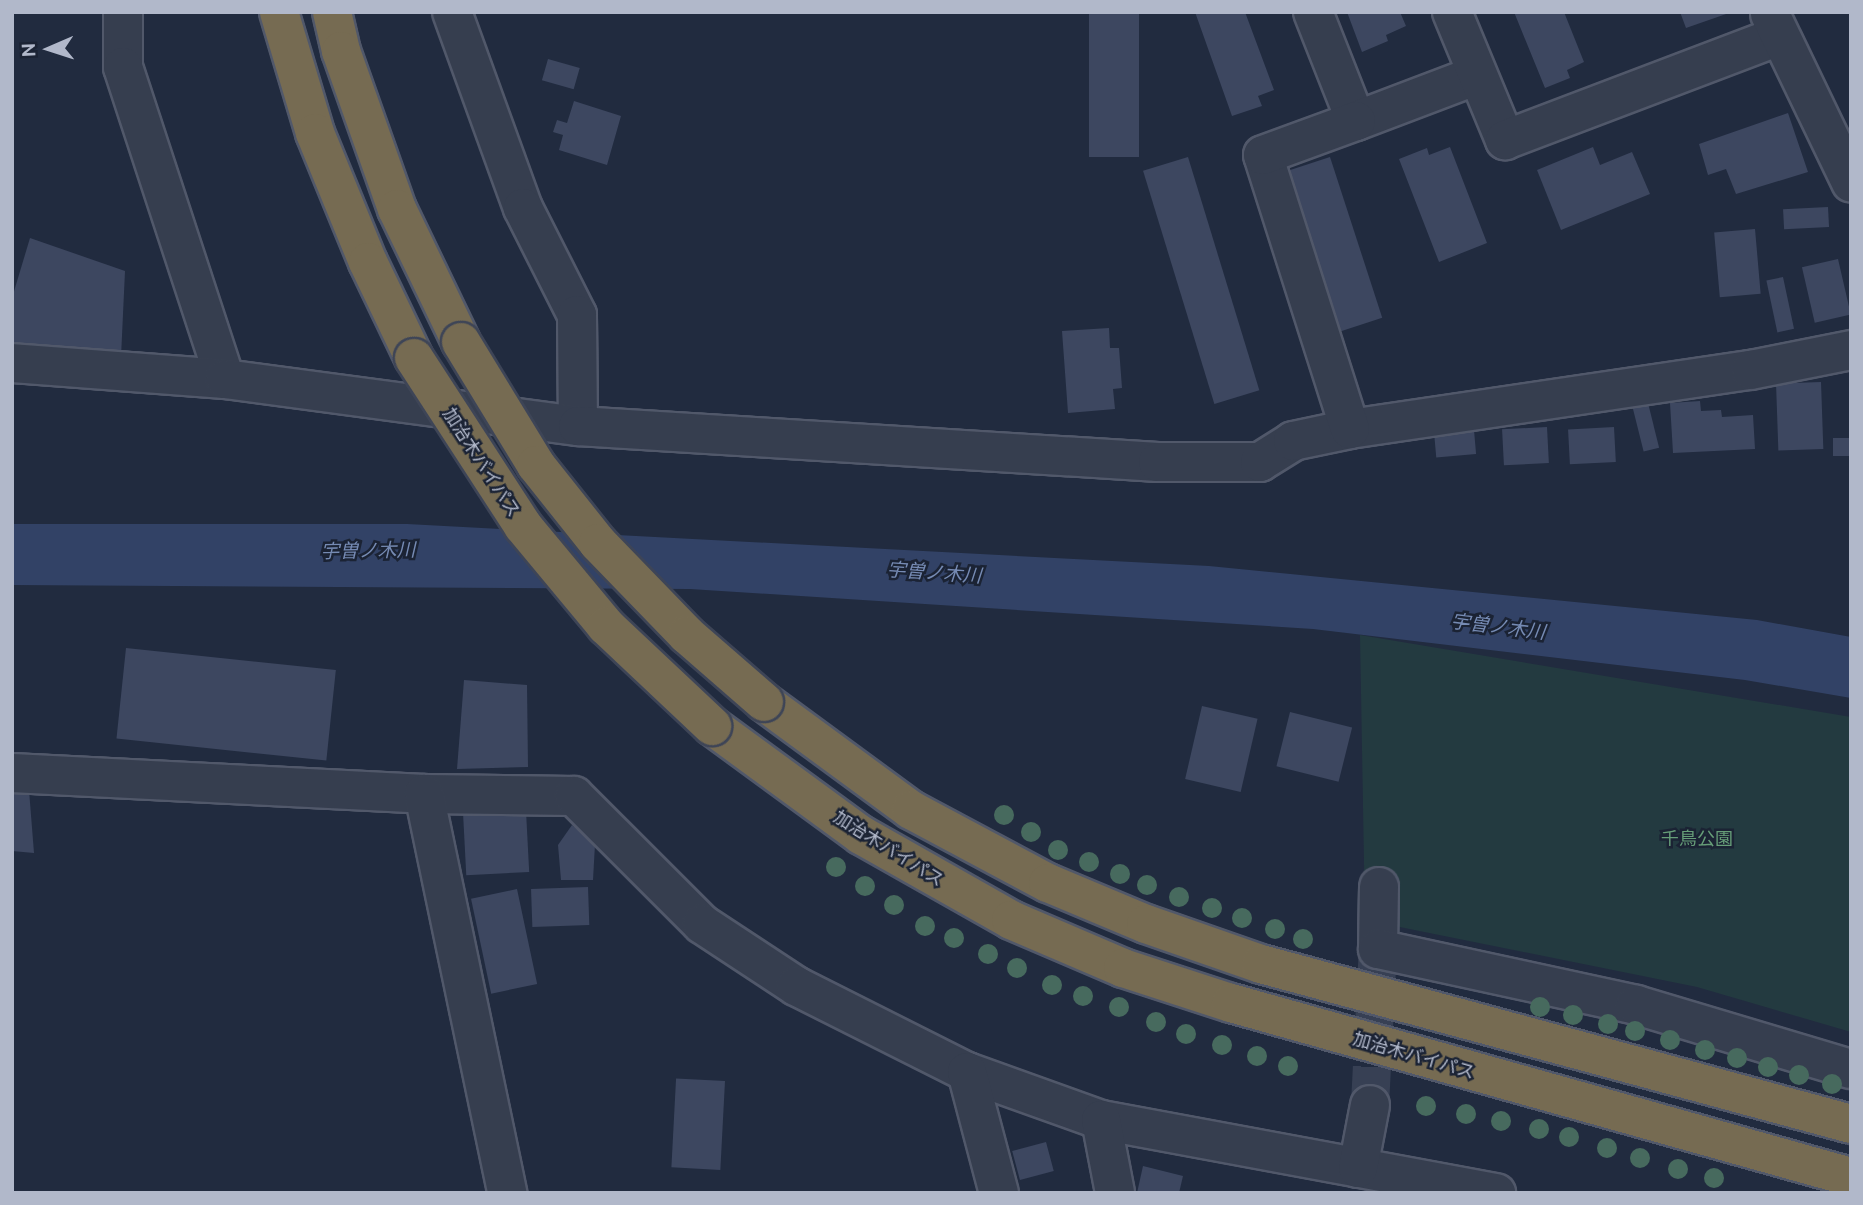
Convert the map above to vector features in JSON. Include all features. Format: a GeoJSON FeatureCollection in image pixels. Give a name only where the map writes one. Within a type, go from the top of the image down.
{"type":"FeatureCollection","features":[{"type":"Feature","properties":{"kind":"highway","name":"加治木バイパス"},"geometry":{"type":"LineString","coordinates":[[279,12],[315,133],[368,262],[414,358],[523,526],[606,626],[712,726],[861,835],[1011,920],[1123,968],[1231,1003],[1851,1177]]}},
{"type":"Feature","properties":{"kind":"highway"},"geometry":{"type":"LineString","coordinates":[[332,12],[341,51],[397,209],[461,342],[536,465],[598,543],[687,635],[764,702],[911,810],[1048,883],[1146,924],[1261,964],[1851,1124]]}},
{"type":"Feature","properties":{"kind":"street"},"geometry":{"type":"LineString","coordinates":[[122,12],[123,67],[225,379]]}},
{"type":"Feature","properties":{"kind":"street"},"geometry":{"type":"LineString","coordinates":[[452,12],[523,208],[577,315],[581,389],[578,426]]}},
{"type":"Feature","properties":{"kind":"street"},"geometry":{"type":"LineString","coordinates":[[1313,12],[1356,121]]}},
{"type":"Feature","properties":{"kind":"street"},"geometry":{"type":"LineString","coordinates":[[1452,12],[1505,140],[1774,24],[1820,112],[1851,182]]}},
{"type":"Feature","properties":{"kind":"street"},"geometry":{"type":"LineString","coordinates":[[1350,429],[1264,155],[1477,75]]}},
{"type":"Feature","properties":{"kind":"street"},"geometry":{"type":"LineString","coordinates":[[12,363],[225,379],[578,426],[1196,462],[1259,462],[1293,441],[1350,429],[1751,370],[1851,350]]}},
{"type":"Feature","properties":{"kind":"street"},"geometry":{"type":"LineString","coordinates":[[12,773],[425,794],[574,796],[702,924],[796,986],[967,1072],[1101,1120],[1358,1168],[1410,1184],[1496,1193]]}},
{"type":"Feature","properties":{"kind":"street"},"geometry":{"type":"LineString","coordinates":[[425,794],[507,1193]]}},
{"type":"Feature","properties":{"kind":"street"},"geometry":{"type":"LineString","coordinates":[[1379,887],[1378,949],[1636,1005],[1851,1069]]}},
{"type":"Feature","properties":{"kind":"street"},"geometry":{"type":"LineString","coordinates":[[967,1072],[999,1193]]}},
{"type":"Feature","properties":{"kind":"street"},"geometry":{"type":"LineString","coordinates":[[1358,1168],[1370,1105]]}},
{"type":"Feature","properties":{"kind":"street"},"geometry":{"type":"LineString","coordinates":[[1101,1120],[1115,1193]]}},
{"type":"Feature","properties":{"kind":"green space","name":"千鳥公園"},"geometry":{"type":"Polygon","coordinates":[[[1360,635],[1851,717],[1851,1032],[1697,987],[1365,920],[1360,635]]]}},
{"type":"Feature","properties":{"kind":"water","name":"宇曽ノ木川"},"geometry":{"type":"Polygon","coordinates":[[[12,524],[407,524],[1209,566],[1757,620],[1851,637],[1851,698],[1745,680],[1313,629],[690,589],[12,585],[12,524]]]}},
{"type":"Feature","properties":{"kind":"building"},"geometry":{"type":"Polygon","coordinates":[[[1089,12],[1139,12],[1139,157],[1089,157],[1089,12]]]}},
{"type":"Feature","properties":{"kind":"building"},"geometry":{"type":"Polygon","coordinates":[[[1195,12],[1245,12],[1274,90],[1258,96],[1262,106],[1232,116],[1195,12]]]}},
{"type":"Feature","properties":{"kind":"building"},"geometry":{"type":"Polygon","coordinates":[[[1347,12],[1400,12],[1406,26],[1386,35],[1388,41],[1362,52],[1347,12]]]}},
{"type":"Feature","properties":{"kind":"building"},"geometry":{"type":"Polygon","coordinates":[[[1514,12],[1564,12],[1584,62],[1567,70],[1570,78],[1545,88],[1514,12]]]}},
{"type":"Feature","properties":{"kind":"building"},"geometry":{"type":"Polygon","coordinates":[[[1680,12],[1729,12],[1729,13],[1686,28],[1680,12]]]}},
{"type":"Feature","properties":{"kind":"building"},"geometry":{"type":"Polygon","coordinates":[[[548,59],[580,68],[574,89],[542,80],[548,59]]]}},
{"type":"Feature","properties":{"kind":"building"},"geometry":{"type":"Polygon","coordinates":[[[574,101],[621,116],[607,165],[559,150],[563,135],[553,132],[557,120],[567,123],[574,101]]]}},
{"type":"Feature","properties":{"kind":"building"},"geometry":{"type":"Polygon","coordinates":[[[1788,113],[1808,172],[1736,194],[1726,169],[1708,175],[1699,144],[1788,113]]]}},
{"type":"Feature","properties":{"kind":"building"},"geometry":{"type":"Polygon","coordinates":[[[1450,147],[1487,243],[1439,262],[1399,159],[1427,148],[1429,155],[1450,147]]]}},
{"type":"Feature","properties":{"kind":"building"},"geometry":{"type":"Polygon","coordinates":[[[1593,147],[1600,165],[1632,152],[1650,194],[1561,230],[1537,170],[1593,147]]]}},
{"type":"Feature","properties":{"kind":"building"},"geometry":{"type":"Polygon","coordinates":[[[1188,157],[1259,390],[1214,404],[1143,171],[1188,157]]]}},
{"type":"Feature","properties":{"kind":"building"},"geometry":{"type":"Polygon","coordinates":[[[1330,157],[1382,318],[1339,332],[1287,171],[1330,157]]]}},
{"type":"Feature","properties":{"kind":"building"},"geometry":{"type":"Polygon","coordinates":[[[1828,207],[1829,227],[1784,229],[1783,209],[1828,207]]]}},
{"type":"Feature","properties":{"kind":"building"},"geometry":{"type":"Polygon","coordinates":[[[1755,229],[1761,294],[1720,297],[1714,233],[1755,229]]]}},
{"type":"Feature","properties":{"kind":"building"},"geometry":{"type":"Polygon","coordinates":[[[30,238],[125,271],[121,357],[12,347],[12,298],[30,238]]]}},
{"type":"Feature","properties":{"kind":"building"},"geometry":{"type":"Polygon","coordinates":[[[1838,259],[1851,315],[1815,323],[1802,267],[1838,259]]]}},
{"type":"Feature","properties":{"kind":"building"},"geometry":{"type":"Polygon","coordinates":[[[1783,277],[1794,329],[1777,332],[1766,281],[1783,277]]]}},
{"type":"Feature","properties":{"kind":"building"},"geometry":{"type":"Polygon","coordinates":[[[1109,328],[1110,348],[1119,348],[1122,388],[1113,389],[1115,409],[1068,413],[1062,331],[1109,328]]]}},
{"type":"Feature","properties":{"kind":"building"},"geometry":{"type":"Polygon","coordinates":[[[1821,382],[1823,449],[1778,451],[1776,384],[1821,382]]]}},
{"type":"Feature","properties":{"kind":"building"},"geometry":{"type":"Polygon","coordinates":[[[1700,401],[1701,411],[1721,410],[1722,417],[1753,415],[1755,449],[1673,453],[1670,403],[1700,401]]]}},
{"type":"Feature","properties":{"kind":"building"},"geometry":{"type":"Polygon","coordinates":[[[1648,403],[1659,448],[1644,452],[1632,407],[1648,403]]]}},
{"type":"Feature","properties":{"kind":"building"},"geometry":{"type":"Polygon","coordinates":[[[1547,427],[1549,463],[1504,465],[1502,429],[1547,427]]]}},
{"type":"Feature","properties":{"kind":"building"},"geometry":{"type":"Polygon","coordinates":[[[1614,427],[1616,462],[1570,464],[1568,429],[1614,427]]]}},
{"type":"Feature","properties":{"kind":"building"},"geometry":{"type":"Polygon","coordinates":[[[1474,430],[1476,454],[1436,457],[1434,433],[1474,430]]]}},
{"type":"Feature","properties":{"kind":"building"},"geometry":{"type":"Polygon","coordinates":[[[1833,438],[1851,438],[1851,456],[1833,456],[1833,438]]]}},
{"type":"Feature","properties":{"kind":"building"},"geometry":{"type":"Polygon","coordinates":[[[126,648],[336,670],[326,761],[116,739],[126,648]]]}},
{"type":"Feature","properties":{"kind":"building"},"geometry":{"type":"Polygon","coordinates":[[[464,680],[527,685],[528,767],[457,769],[464,680]]]}},
{"type":"Feature","properties":{"kind":"building"},"geometry":{"type":"Polygon","coordinates":[[[1202,706],[1258,719],[1241,792],[1185,779],[1202,706]]]}},
{"type":"Feature","properties":{"kind":"building"},"geometry":{"type":"Polygon","coordinates":[[[1290,712],[1352,727],[1339,782],[1276,766],[1290,712]]]}},
{"type":"Feature","properties":{"kind":"building"},"geometry":{"type":"Polygon","coordinates":[[[12,789],[29,790],[34,853],[12,851],[12,789]]]}},
{"type":"Feature","properties":{"kind":"building"},"geometry":{"type":"Polygon","coordinates":[[[526,811],[529,872],[466,875],[463,814],[526,811]]]}},
{"type":"Feature","properties":{"kind":"building"},"geometry":{"type":"Polygon","coordinates":[[[572,825],[595,844],[593,880],[561,880],[558,845],[572,825]]]}},
{"type":"Feature","properties":{"kind":"building"},"geometry":{"type":"Polygon","coordinates":[[[588,887],[589,925],[532,927],[531,889],[588,887]]]}},
{"type":"Feature","properties":{"kind":"building"},"geometry":{"type":"Polygon","coordinates":[[[517,889],[537,984],[491,994],[471,899],[517,889]]]}},
{"type":"Feature","properties":{"kind":"building"},"geometry":{"type":"Polygon","coordinates":[[[676,1078],[725,1081],[720,1170],[671,1167],[676,1078]]]}},
{"type":"Feature","properties":{"kind":"building"},"geometry":{"type":"Polygon","coordinates":[[[1046,1142],[1054,1171],[1020,1180],[1012,1151],[1046,1142]]]}},
{"type":"Feature","properties":{"kind":"building"},"geometry":{"type":"Polygon","coordinates":[[[1143,1166],[1183,1176],[1179,1193],[1137,1193],[1143,1166]]]}},
{"type":"Feature","properties":{"kind":"tunnel"},"geometry":{"type":"LineString","coordinates":[[1370,1105],[1378,949]]}}]}
